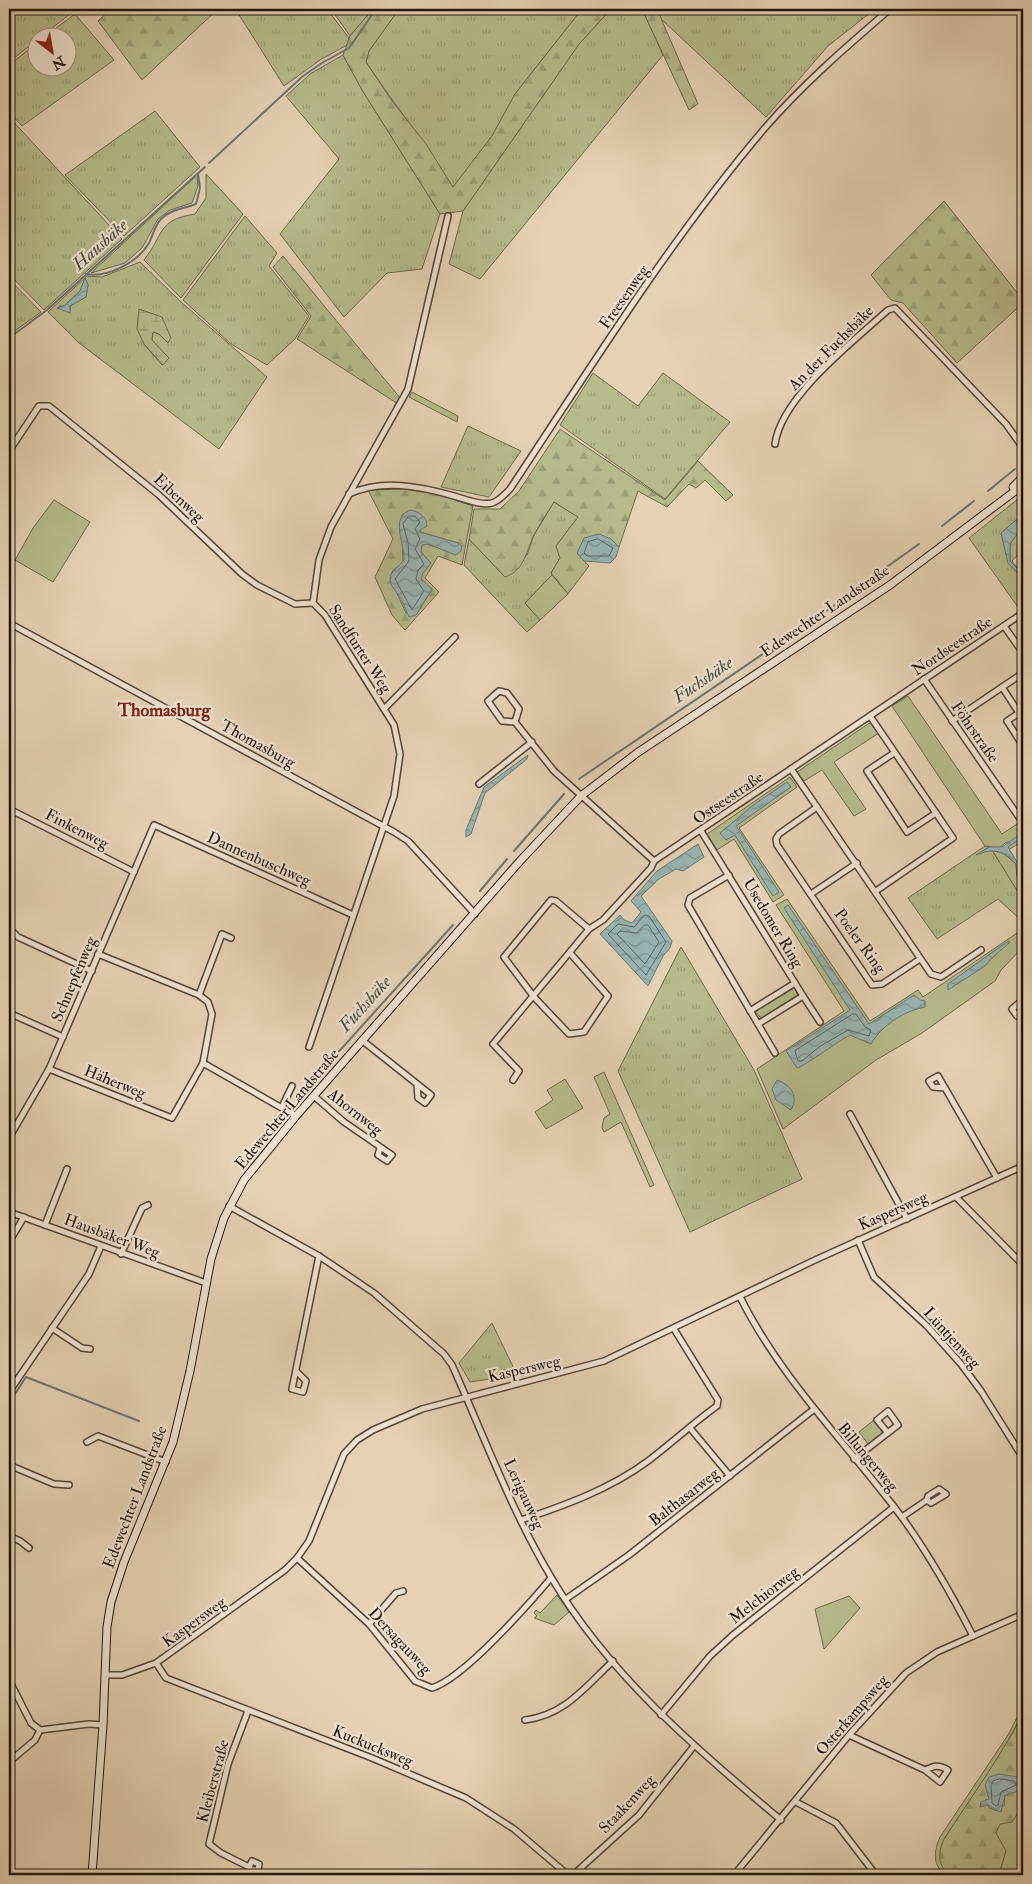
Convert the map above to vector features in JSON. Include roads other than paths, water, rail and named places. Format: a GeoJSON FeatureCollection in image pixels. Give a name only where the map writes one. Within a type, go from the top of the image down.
{"type":"FeatureCollection","features":[{"type":"Feature","properties":{"kind":"main road","name":"Edewechter Landstraße"},"geometry":{"type":"LineString","coordinates":[[1006,495],[1023,477]]}},
{"type":"Feature","properties":{"kind":"main road","name":"Edewechter Landstraße"},"geometry":{"type":"LineString","coordinates":[[92,1875],[103,1725],[107,1628],[114,1592],[166,1462],[181,1415],[206,1283],[217,1238],[229,1206],[244,1180],[296,1116],[550,827],[581,796],[637,753],[890,584],[1006,495],[1023,485]]}},
{"type":"Feature","properties":{"kind":"street","name":"Freesenweg"},"geometry":{"type":"LineString","coordinates":[[348,494],[365,487],[409,485],[477,502],[491,503],[500,498],[510,488],[625,316],[724,178],[765,128],[812,77],[890,9]]}},
{"type":"Feature","properties":{"kind":"street","name":"Sandfurter Weg"},"geometry":{"type":"LineString","coordinates":[[309,1046],[396,790],[400,754],[394,725],[325,615],[313,603],[319,560],[331,527],[348,494],[408,389],[448,216]]}},
{"type":"Feature","properties":{"kind":"street","name":"An der Fuchsbäke"},"geometry":{"type":"LineString","coordinates":[[775,444],[777,432],[797,398],[830,363],[888,310],[895,308],[999,416],[1023,445]]}},
{"type":"Feature","properties":{"kind":"street","name":"Eibenweg"},"geometry":{"type":"LineString","coordinates":[[11,443],[39,406],[44,405],[65,419],[159,495],[227,562],[257,585],[294,604],[313,603]]}},
{"type":"Feature","properties":{"kind":"street"},"geometry":{"type":"LineString","coordinates":[[9,451],[11,443]]}},
{"type":"Feature","properties":{"kind":"street","name":"Nordseestraße"},"geometry":{"type":"LineString","coordinates":[[896,699],[1023,613]]}},
{"type":"Feature","properties":{"kind":"street","name":"Thomasburg"},"geometry":{"type":"LineString","coordinates":[[9,623],[408,841],[475,914]]}},
{"type":"Feature","properties":{"kind":"street"},"geometry":{"type":"LineString","coordinates":[[1004,626],[1023,653]]}},
{"type":"Feature","properties":{"kind":"street"},"geometry":{"type":"LineString","coordinates":[[384,709],[455,637]]}},
{"type":"Feature","properties":{"kind":"street"},"geometry":{"type":"LineString","coordinates":[[952,721],[1023,673]]}},
{"type":"Feature","properties":{"kind":"street","name":"Föhrstraße"},"geometry":{"type":"LineString","coordinates":[[924,680],[1023,823]]}},
{"type":"Feature","properties":{"kind":"street"},"geometry":{"type":"LineString","coordinates":[[1002,688],[1018,713],[1007,721],[1023,746]]}},
{"type":"Feature","properties":{"kind":"street"},"geometry":{"type":"LineString","coordinates":[[512,1080],[519,1072],[493,1044],[589,929],[603,920],[651,868],[654,861],[554,771],[515,722],[502,721],[490,707],[488,701],[490,697],[499,691],[508,693],[519,709],[515,722]]}},
{"type":"Feature","properties":{"kind":"street","name":"Ostseestraße"},"geometry":{"type":"LineString","coordinates":[[654,861],[896,699]]}},
{"type":"Feature","properties":{"kind":"street"},"geometry":{"type":"LineString","coordinates":[[870,716],[953,838],[876,891]]}},
{"type":"Feature","properties":{"kind":"street"},"geometry":{"type":"LineString","coordinates":[[479,784],[532,742]]}},
{"type":"Feature","properties":{"kind":"street"},"geometry":{"type":"LineString","coordinates":[[894,753],[867,771],[907,832],[936,813]]}},
{"type":"Feature","properties":{"kind":"street"},"geometry":{"type":"LineString","coordinates":[[791,769],[931,974],[941,977],[981,950]]}},
{"type":"Feature","properties":{"kind":"street","name":"Poeler Ring"},"geometry":{"type":"LineString","coordinates":[[818,807],[776,839],[778,845],[872,985],[882,984],[920,959]]}},
{"type":"Feature","properties":{"kind":"street","name":"Finkenweg"},"geometry":{"type":"LineString","coordinates":[[9,809],[134,872]]}},
{"type":"Feature","properties":{"kind":"street","name":"Schnepfenweg"},"geometry":{"type":"LineString","coordinates":[[9,1138],[49,1069],[154,825]]}},
{"type":"Feature","properties":{"kind":"street","name":"Dannenbuschweg"},"geometry":{"type":"LineString","coordinates":[[154,825],[353,915]]}},
{"type":"Feature","properties":{"kind":"street","name":"Usedomer Ring"},"geometry":{"type":"LineString","coordinates":[[701,831],[820,1022]]}},
{"type":"Feature","properties":{"kind":"street"},"geometry":{"type":"LineString","coordinates":[[811,894],[857,863]]}},
{"type":"Feature","properties":{"kind":"street","name":"Usedomer Ring"},"geometry":{"type":"LineString","coordinates":[[729,875],[690,898],[689,910],[775,1053]]}},
{"type":"Feature","properties":{"kind":"street"},"geometry":{"type":"LineString","coordinates":[[570,953],[608,996],[584,1032],[569,1034],[534,997],[504,957],[551,900],[556,901],[589,929]]}},
{"type":"Feature","properties":{"kind":"street"},"geometry":{"type":"LineString","coordinates":[[12,931],[18,937],[92,971]]}},
{"type":"Feature","properties":{"kind":"street"},"geometry":{"type":"LineString","coordinates":[[199,995],[222,934],[231,938]]}},
{"type":"Feature","properties":{"kind":"street"},"geometry":{"type":"LineString","coordinates":[[98,954],[199,995],[208,1002],[212,1014],[203,1063],[296,1116]]}},
{"type":"Feature","properties":{"kind":"street","name":"Usedomer Ring"},"geometry":{"type":"LineString","coordinates":[[750,1011],[795,983]]}},
{"type":"Feature","properties":{"kind":"street"},"geometry":{"type":"LineString","coordinates":[[758,1024],[803,996]]}},
{"type":"Feature","properties":{"kind":"street"},"geometry":{"type":"LineString","coordinates":[[1023,1008],[1020,1003],[1012,1009],[1017,1016],[1023,1017]]}},
{"type":"Feature","properties":{"kind":"street"},"geometry":{"type":"LineString","coordinates":[[9,1013],[63,1037]]}},
{"type":"Feature","properties":{"kind":"street"},"geometry":{"type":"LineString","coordinates":[[363,1041],[417,1084]]}},
{"type":"Feature","properties":{"kind":"street","name":"Häherweg"},"geometry":{"type":"LineString","coordinates":[[49,1069],[172,1118],[203,1063]]}},
{"type":"Feature","properties":{"kind":"street"},"geometry":{"type":"LineString","coordinates":[[282,1107],[292,1086]]}},
{"type":"Feature","properties":{"kind":"street"},"geometry":{"type":"LineString","coordinates":[[945,1088],[997,1178]]}},
{"type":"Feature","properties":{"kind":"street","name":"Ahornweg"},"geometry":{"type":"LineString","coordinates":[[314,1096],[380,1148]]}},
{"type":"Feature","properties":{"kind":"street"},"geometry":{"type":"LineString","coordinates":[[850,1114],[907,1218]]}},
{"type":"Feature","properties":{"kind":"street","name":"Kaspersweg"},"geometry":{"type":"LineString","coordinates":[[106,1675],[122,1675],[156,1663],[257,1591],[297,1558],[309,1541],[335,1474],[350,1446],[378,1428],[422,1409],[466,1396],[576,1370],[604,1361],[858,1240],[1023,1166]]}},
{"type":"Feature","properties":{"kind":"street"},"geometry":{"type":"LineString","coordinates":[[45,1225],[68,1169]]}},
{"type":"Feature","properties":{"kind":"street"},"geometry":{"type":"LineString","coordinates":[[956,1197],[1023,1263]]}},
{"type":"Feature","properties":{"kind":"street"},"geometry":{"type":"LineString","coordinates":[[121,1254],[142,1208],[148,1205]]}},
{"type":"Feature","properties":{"kind":"street","name":"Lerigauweg"},"geometry":{"type":"LineString","coordinates":[[229,1206],[319,1256],[374,1293],[430,1340],[452,1365],[521,1520],[551,1578],[566,1599],[613,1661],[661,1714],[694,1746],[781,1820]]}},
{"type":"Feature","properties":{"kind":"street","name":"Hausbäker Weg"},"geometry":{"type":"LineString","coordinates":[[9,1212],[121,1254],[206,1283]]}},
{"type":"Feature","properties":{"kind":"street"},"geometry":{"type":"LineString","coordinates":[[9,1242],[24,1217]]}},
{"type":"Feature","properties":{"kind":"street","name":"Lüntjenweg"},"geometry":{"type":"LineString","coordinates":[[858,1240],[874,1277],[927,1326],[956,1358],[981,1391],[1023,1458]]}},
{"type":"Feature","properties":{"kind":"street"},"geometry":{"type":"LineString","coordinates":[[9,1392],[89,1274],[100,1246]]}},
{"type":"Feature","properties":{"kind":"street"},"geometry":{"type":"LineString","coordinates":[[296,1371],[313,1276],[319,1256]]}},
{"type":"Feature","properties":{"kind":"street","name":"Billungerweg"},"geometry":{"type":"LineString","coordinates":[[740,1297],[765,1342],[813,1410],[902,1517],[954,1598],[973,1636]]}},
{"type":"Feature","properties":{"kind":"street"},"geometry":{"type":"LineString","coordinates":[[52,1328],[82,1348],[90,1349]]}},
{"type":"Feature","properties":{"kind":"street"},"geometry":{"type":"LineString","coordinates":[[521,1520],[603,1489],[648,1461],[719,1402],[674,1329]]}},
{"type":"Feature","properties":{"kind":"street","name":"Balthasarweg"},"geometry":{"type":"LineString","coordinates":[[566,1599],[629,1555],[813,1410]]}},
{"type":"Feature","properties":{"kind":"street"},"geometry":{"type":"LineString","coordinates":[[690,1428],[730,1476]]}},
{"type":"Feature","properties":{"kind":"street"},"geometry":{"type":"LineString","coordinates":[[854,1459],[888,1433]]}},
{"type":"Feature","properties":{"kind":"street"},"geometry":{"type":"LineString","coordinates":[[87,1442],[98,1436],[166,1462]]}},
{"type":"Feature","properties":{"kind":"street"},"geometry":{"type":"LineString","coordinates":[[9,1465],[54,1484],[69,1485]]}},
{"type":"Feature","properties":{"kind":"street"},"geometry":{"type":"LineString","coordinates":[[902,1517],[927,1500]]}},
{"type":"Feature","properties":{"kind":"street","name":"Melchiorweg"},"geometry":{"type":"LineString","coordinates":[[661,1714],[710,1656],[733,1635],[894,1507]]}},
{"type":"Feature","properties":{"kind":"street"},"geometry":{"type":"LineString","coordinates":[[9,1536],[29,1548]]}},
{"type":"Feature","properties":{"kind":"street","name":"Dersagauweg"},"geometry":{"type":"LineString","coordinates":[[297,1558],[369,1624],[415,1681],[432,1688],[455,1674],[492,1642],[551,1578]]}},
{"type":"Feature","properties":{"kind":"street"},"geometry":{"type":"LineString","coordinates":[[369,1624],[396,1593],[403,1592]]}},
{"type":"Feature","properties":{"kind":"street","name":"Osterkampsweg"},"geometry":{"type":"LineString","coordinates":[[734,1875],[796,1802],[849,1735],[906,1673],[928,1657],[1023,1614]]}},
{"type":"Feature","properties":{"kind":"street"},"geometry":{"type":"LineString","coordinates":[[524,1720],[542,1718],[565,1707],[584,1692],[613,1661]]}},
{"type":"Feature","properties":{"kind":"street","name":"Kuckucksweg"},"geometry":{"type":"LineString","coordinates":[[156,1663],[166,1678],[372,1758],[466,1798],[514,1829],[568,1875]]}},
{"type":"Feature","properties":{"kind":"street"},"geometry":{"type":"LineString","coordinates":[[9,1680],[31,1723],[40,1730],[89,1724],[103,1725]]}},
{"type":"Feature","properties":{"kind":"street","name":"Kleiberstraße"},"geometry":{"type":"LineString","coordinates":[[248,1711],[228,1764],[209,1844],[221,1853],[249,1867]]}},
{"type":"Feature","properties":{"kind":"street"},"geometry":{"type":"LineString","coordinates":[[9,1762],[35,1740],[40,1730]]}},
{"type":"Feature","properties":{"kind":"street"},"geometry":{"type":"LineString","coordinates":[[849,1735],[925,1770]]}},
{"type":"Feature","properties":{"kind":"street","name":"Staakenweg"},"geometry":{"type":"LineString","coordinates":[[574,1875],[639,1815],[694,1746]]}},
{"type":"Feature","properties":{"kind":"street"},"geometry":{"type":"LineString","coordinates":[[796,1802],[836,1823],[876,1875]]}},
{"type":"Feature","properties":{"kind":"water"},"geometry":{"type":"Polygon","coordinates":[[[85,278],[88,285],[86,297],[70,306],[70,313],[57,308],[64,306],[80,291],[85,278]]]}},
{"type":"Feature","properties":{"kind":"water"},"geometry":{"type":"Polygon","coordinates":[[[411,510],[420,514],[426,520],[427,526],[420,530],[420,532],[458,543],[462,547],[461,551],[456,555],[428,544],[422,545],[421,552],[431,563],[421,579],[432,589],[416,615],[409,617],[401,599],[390,583],[391,574],[404,560],[399,524],[404,513],[411,510]]]}},
{"type":"Feature","properties":{"kind":"water"},"geometry":{"type":"Polygon","coordinates":[[[1023,514],[1023,526],[1010,544],[1010,561],[1023,575],[1023,579],[1008,563],[1001,533],[1023,514]]]}},
{"type":"Feature","properties":{"kind":"water"},"geometry":{"type":"Polygon","coordinates":[[[599,534],[611,539],[619,547],[616,557],[610,563],[584,561],[577,553],[584,538],[599,534]]]}},
{"type":"Feature","properties":{"kind":"water"},"geometry":{"type":"Polygon","coordinates":[[[528,755],[527,759],[485,793],[471,834],[466,837],[466,830],[484,787],[528,755]]]}},
{"type":"Feature","properties":{"kind":"water"},"geometry":{"type":"Polygon","coordinates":[[[787,782],[791,787],[736,826],[779,892],[773,896],[735,835],[726,840],[720,833],[756,803],[787,782]]]}},
{"type":"Feature","properties":{"kind":"water"},"geometry":{"type":"Polygon","coordinates":[[[1019,835],[1020,839],[1008,847],[1023,872],[1023,882],[1017,876],[1016,864],[1002,853],[988,851],[976,855],[989,847],[1002,847],[1019,835]]]}},
{"type":"Feature","properties":{"kind":"water"},"geometry":{"type":"Polygon","coordinates":[[[698,844],[704,857],[683,871],[676,869],[659,879],[641,896],[672,941],[670,948],[663,956],[648,986],[600,934],[620,915],[624,920],[632,923],[641,912],[631,901],[657,871],[698,844]]]}},
{"type":"Feature","properties":{"kind":"water"},"geometry":{"type":"Polygon","coordinates":[[[788,905],[869,1024],[914,995],[920,1000],[925,1001],[925,1007],[909,1012],[894,1020],[881,1031],[871,1044],[850,1035],[797,1068],[786,1051],[850,1010],[784,908],[788,905]]]}},
{"type":"Feature","properties":{"kind":"water"},"geometry":{"type":"Polygon","coordinates":[[[1008,941],[1010,942],[985,966],[948,990],[948,984],[1008,941]]]}},
{"type":"Feature","properties":{"kind":"water"},"geometry":{"type":"Polygon","coordinates":[[[777,1080],[790,1088],[794,1096],[791,1110],[776,1100],[772,1089],[777,1080]]]}},
{"type":"Feature","properties":{"kind":"water"},"geometry":{"type":"Polygon","coordinates":[[[999,1774],[1018,1777],[1021,1784],[1019,1791],[1005,1795],[1001,1812],[989,1808],[988,1805],[980,1807],[981,1802],[989,1799],[985,1785],[989,1777],[999,1774]]]}},
{"type":"Feature","properties":{"kind":"waterway","name":"Hausbäke"},"geometry":{"type":"LineString","coordinates":[[209,163],[303,76],[349,48],[376,9]]}},
{"type":"Feature","properties":{"kind":"waterway","name":"Hausbäke"},"geometry":{"type":"LineString","coordinates":[[9,338],[47,310],[205,167]]}},
{"type":"Feature","properties":{"kind":"waterway"},"geometry":{"type":"LineString","coordinates":[[86,274],[95,275],[113,271],[138,256],[149,243],[161,219],[173,211],[196,204],[200,188],[198,174]]}},
{"type":"Feature","properties":{"kind":"waterway","name":"Fuchsbäke"},"geometry":{"type":"LineString","coordinates":[[988,491],[1015,469]]}},
{"type":"Feature","properties":{"kind":"waterway","name":"Fuchsbäke"},"geometry":{"type":"LineString","coordinates":[[942,526],[974,501]]}},
{"type":"Feature","properties":{"kind":"waterway","name":"Fuchsbäke"},"geometry":{"type":"LineString","coordinates":[[850,593],[919,544]]}},
{"type":"Feature","properties":{"kind":"waterway","name":"Fuchsbäke"},"geometry":{"type":"LineString","coordinates":[[579,779],[841,601]]}},
{"type":"Feature","properties":{"kind":"waterway","name":"Fuchsbäke"},"geometry":{"type":"LineString","coordinates":[[514,851],[564,794]]}},
{"type":"Feature","properties":{"kind":"waterway","name":"Fuchsbäke"},"geometry":{"type":"LineString","coordinates":[[480,891],[507,859]]}},
{"type":"Feature","properties":{"kind":"waterway","name":"Fuchsbäke"},"geometry":{"type":"LineString","coordinates":[[296,1099],[453,925]]}},
{"type":"Feature","properties":{"kind":"waterway"},"geometry":{"type":"LineString","coordinates":[[9,1403],[26,1377],[139,1421]]}},
{"type":"Feature","properties":{"kind":"district","name":"Thomasburg"},"geometry":{"type":"Point","coordinates":[164,710]}}]}
